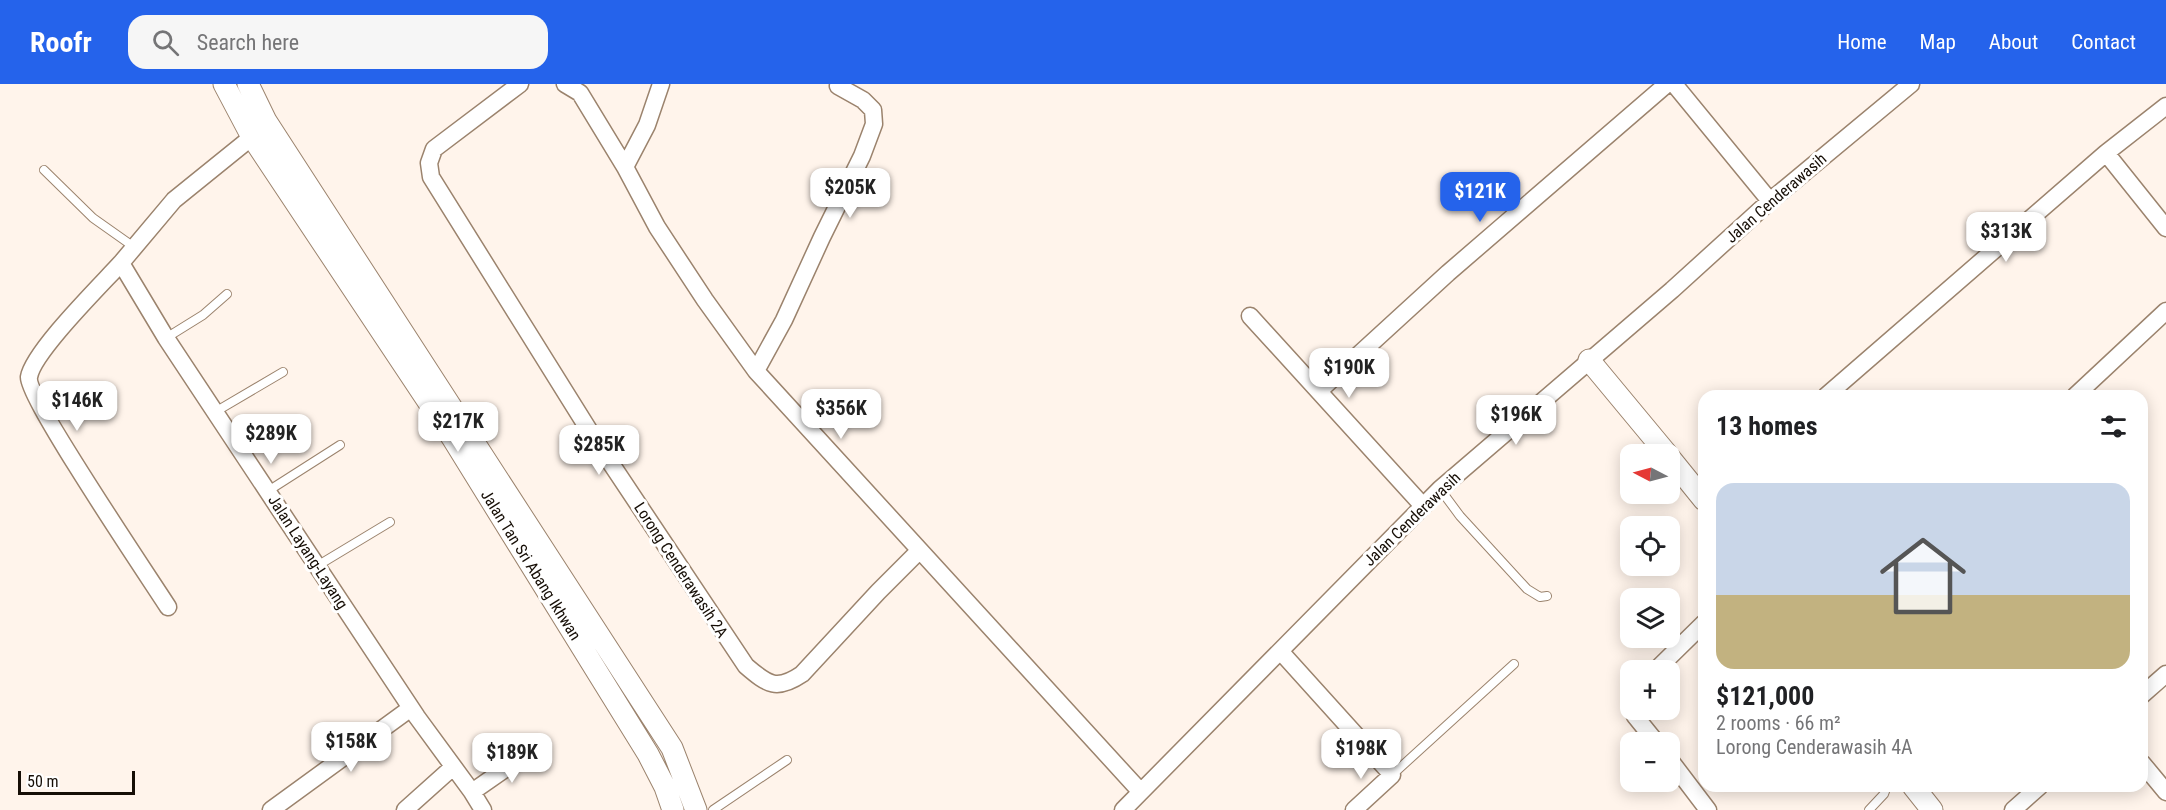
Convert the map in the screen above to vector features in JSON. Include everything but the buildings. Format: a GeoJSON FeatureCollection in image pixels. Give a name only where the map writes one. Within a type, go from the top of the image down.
{"type":"FeatureCollection","features":[{"type":"Feature","properties":{"kind":"street","name":"Jalan Tan Sri Abang Ikhwan"},"geometry":{"type":"LineString","coordinates":[[224,84],[252,137],[453,439],[648,754],[665,787],[673,810]]}},
{"type":"Feature","properties":{"kind":"street","name":"Jalan Tan Sri Abang Ikhwan"},"geometry":{"type":"LineString","coordinates":[[248,84],[266,121],[672,748],[696,810]]}},
{"type":"Feature","properties":{"kind":"street","name":"Lorong Cenderawasih 2A"},"geometry":{"type":"LineString","coordinates":[[520,84],[434,149],[429,163],[431,177],[592,435],[746,666],[760,678],[777,684],[787,684],[802,674],[878,592],[920,551]]}},
{"type":"Feature","properties":{"kind":"street"},"geometry":{"type":"LineString","coordinates":[[565,84],[580,93],[625,167],[657,228],[756,371],[1140,791]]}},
{"type":"Feature","properties":{"kind":"street"},"geometry":{"type":"LineString","coordinates":[[625,167],[647,125],[661,84]]}},
{"type":"Feature","properties":{"kind":"street"},"geometry":{"type":"LineString","coordinates":[[1319,391],[1398,318],[1667,84]]}},
{"type":"Feature","properties":{"kind":"street"},"geometry":{"type":"LineString","coordinates":[[1674,84],[1770,201]]}},
{"type":"Feature","properties":{"kind":"street","name":"Jalan Cenderawasih"},"geometry":{"type":"LineString","coordinates":[[1123,810],[1440,489],[1672,290],[1770,201],[1911,84]]}},
{"type":"Feature","properties":{"kind":"street"},"geometry":{"type":"LineString","coordinates":[[756,371],[784,320],[862,156],[874,124],[873,110],[863,100],[838,86]]}},
{"type":"Feature","properties":{"kind":"street"},"geometry":{"type":"LineString","coordinates":[[1833,390],[2106,153],[2166,106]]}},
{"type":"Feature","properties":{"kind":"street"},"geometry":{"type":"LineString","coordinates":[[168,607],[62,440],[28,380],[33,364],[174,200],[252,137]]}},
{"type":"Feature","properties":{"kind":"street"},"geometry":{"type":"LineString","coordinates":[[2106,153],[2166,228]]}},
{"type":"Feature","properties":{"kind":"street","name":"Jalan Layang-Layang"},"geometry":{"type":"LineString","coordinates":[[121,263],[166,338],[411,708],[483,810]]}},
{"type":"Feature","properties":{"kind":"street"},"geometry":{"type":"LineString","coordinates":[[2081,390],[2166,311]]}},
{"type":"Feature","properties":{"kind":"street"},"geometry":{"type":"LineString","coordinates":[[1250,316],[1423,506]]}},
{"type":"Feature","properties":{"kind":"street"},"geometry":{"type":"LineString","coordinates":[[1589,360],[1658,444]]}},
{"type":"Feature","properties":{"kind":"street"},"geometry":{"type":"LineString","coordinates":[[1680,471],[1698,493]]}},
{"type":"Feature","properties":{"kind":"street"},"geometry":{"type":"LineString","coordinates":[[1666,660],[1698,629]]}},
{"type":"Feature","properties":{"kind":"street"},"geometry":{"type":"LineString","coordinates":[[1281,652],[1392,775],[1354,810]]}},
{"type":"Feature","properties":{"kind":"street"},"geometry":{"type":"LineString","coordinates":[[2148,690],[2166,674]]}},
{"type":"Feature","properties":{"kind":"street"},"geometry":{"type":"LineString","coordinates":[[271,810],[411,708]]}},
{"type":"Feature","properties":{"kind":"street"},"geometry":{"type":"LineString","coordinates":[[1638,720],[1648,732]]}},
{"type":"Feature","properties":{"kind":"street"},"geometry":{"type":"LineString","coordinates":[[472,792],[532,750]]}},
{"type":"Feature","properties":{"kind":"street"},"geometry":{"type":"LineString","coordinates":[[405,810],[453,767]]}},
{"type":"Feature","properties":{"kind":"street"},"geometry":{"type":"LineString","coordinates":[[2148,770],[2166,792]]}},
{"type":"Feature","properties":{"kind":"street"},"geometry":{"type":"LineString","coordinates":[[1680,773],[1708,810]]}},
{"type":"Feature","properties":{"kind":"street"},"geometry":{"type":"LineString","coordinates":[[1918,792],[1932,810]]}},
{"type":"Feature","properties":{"kind":"street"},"geometry":{"type":"LineString","coordinates":[[2013,810],[2033,792]]}},
{"type":"Feature","properties":{"kind":"lane"},"geometry":{"type":"LineString","coordinates":[[44,170],[93,218],[134,247]]}},
{"type":"Feature","properties":{"kind":"lane"},"geometry":{"type":"LineString","coordinates":[[166,338],[203,315],[227,294]]}},
{"type":"Feature","properties":{"kind":"lane"},"geometry":{"type":"LineString","coordinates":[[215,412],[283,372]]}},
{"type":"Feature","properties":{"kind":"lane"},"geometry":{"type":"LineString","coordinates":[[268,491],[340,445]]}},
{"type":"Feature","properties":{"kind":"lane"},"geometry":{"type":"LineString","coordinates":[[1440,489],[1460,516],[1527,589],[1540,597],[1547,596]]}},
{"type":"Feature","properties":{"kind":"lane"},"geometry":{"type":"LineString","coordinates":[[317,566],[390,522]]}},
{"type":"Feature","properties":{"kind":"lane"},"geometry":{"type":"LineString","coordinates":[[1392,775],[1514,664]]}},
{"type":"Feature","properties":{"kind":"lane"},"geometry":{"type":"LineString","coordinates":[[713,810],[787,760]]}},
{"type":"Feature","properties":{"kind":"lane"},"geometry":{"type":"LineString","coordinates":[[1869,810],[1885,792]]}}]}
